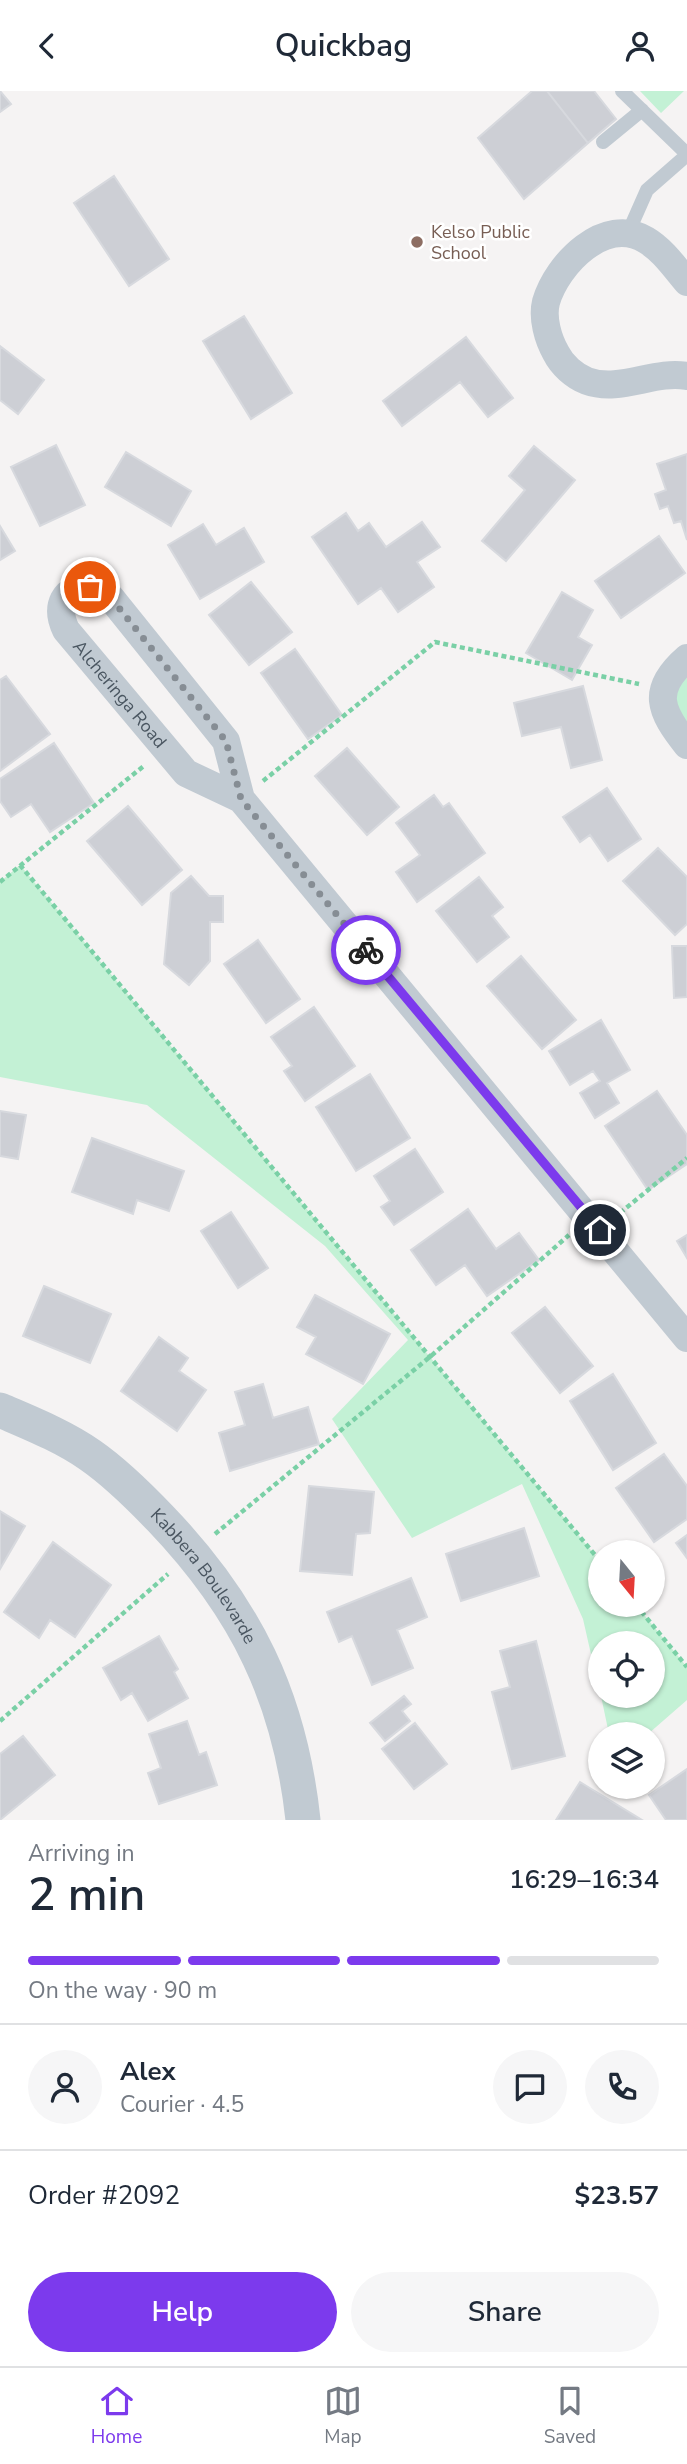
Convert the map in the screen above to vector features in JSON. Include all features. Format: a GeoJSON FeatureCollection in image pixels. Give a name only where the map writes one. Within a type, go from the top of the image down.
{"type":"FeatureCollection","features":[{"type":"Feature","properties":{"kind":"street"},"geometry":{"type":"LineString","coordinates":[[687,282],[661,252],[645,240],[628,233],[610,235],[591,244],[562,271],[545,304],[550,342],[572,372],[587,381],[620,384],[662,375],[687,376]]}},
{"type":"Feature","properties":{"kind":"street","name":"Alcheringa Road"},"geometry":{"type":"LineString","coordinates":[[241,799],[226,741],[111,598],[90,587],[71,591],[62,600],[60,609],[66,629],[186,773],[241,799],[687,1338]]}},
{"type":"Feature","properties":{"kind":"street"},"geometry":{"type":"LineString","coordinates":[[687,658],[673,671],[662,689],[661,700],[667,716],[687,745]]}},
{"type":"Feature","properties":{"kind":"street","name":"Kabbera Boulevarde"},"geometry":{"type":"LineString","coordinates":[[0,1410],[41,1427],[90,1455],[140,1497],[193,1552],[237,1613],[263,1666],[285,1722],[303,1820]]}},
{"type":"Feature","properties":{"kind":"lane"},"geometry":{"type":"LineString","coordinates":[[622,91],[687,154],[647,190],[628,233]]}},
{"type":"Feature","properties":{"kind":"lane"},"geometry":{"type":"LineString","coordinates":[[603,142],[642,110]]}},
{"type":"Feature","properties":{"kind":"path"},"geometry":{"type":"LineString","coordinates":[[241,799],[435,642],[662,689]]}},
{"type":"Feature","properties":{"kind":"path"},"geometry":{"type":"LineString","coordinates":[[0,882],[165,749]]}},
{"type":"Feature","properties":{"kind":"path"},"geometry":{"type":"LineString","coordinates":[[20,865],[588,1546]]}},
{"type":"Feature","properties":{"kind":"path"},"geometry":{"type":"LineString","coordinates":[[0,1721],[193,1552],[431,1356],[595,1224],[687,1159]]}},
{"type":"Feature","properties":{"kind":"path"},"geometry":{"type":"LineString","coordinates":[[646,1617],[687,1667]]}},
{"type":"Feature","properties":{"kind":"green space"},"geometry":{"type":"Polygon","coordinates":[[[640,91],[684,91],[661,113],[640,91]]]}},
{"type":"Feature","properties":{"kind":"green space"},"geometry":{"type":"Polygon","coordinates":[[[687,658],[687,745],[662,689],[687,658]]]}},
{"type":"Feature","properties":{"kind":"green space"},"geometry":{"type":"Polygon","coordinates":[[[20,865],[588,1547],[588,1617],[646,1617],[657,1631],[588,1631],[588,1641],[583,1619],[522,1484],[412,1538],[332,1419],[408,1340],[325,1246],[147,1105],[0,1077],[0,882],[20,865]]]}},
{"type":"Feature","properties":{"kind":"green space"},"geometry":{"type":"Polygon","coordinates":[[[665,1640],[687,1667],[687,1700],[662,1722],[606,1722],[604,1708],[665,1708],[665,1640]]]}},
{"type":"Feature","properties":{"kind":"building"},"geometry":{"type":"Polygon","coordinates":[[[0,91],[11,104],[0,112],[0,91]]]}},
{"type":"Feature","properties":{"kind":"building"},"geometry":{"type":"Polygon","coordinates":[[[532,91],[547,91],[588,143],[524,199],[478,138],[532,91]]]}},
{"type":"Feature","properties":{"kind":"building"},"geometry":{"type":"Polygon","coordinates":[[[547,91],[594,91],[616,119],[588,143],[547,91]]]}},
{"type":"Feature","properties":{"kind":"building"},"geometry":{"type":"Polygon","coordinates":[[[114,176],[169,259],[129,286],[74,203],[114,176]]]}},
{"type":"Feature","properties":{"kind":"building"},"geometry":{"type":"Polygon","coordinates":[[[244,316],[292,393],[251,419],[203,341],[244,316]]]}},
{"type":"Feature","properties":{"kind":"building"},"geometry":{"type":"Polygon","coordinates":[[[466,337],[513,398],[488,417],[460,382],[402,426],[383,401],[466,337]]]}},
{"type":"Feature","properties":{"kind":"building"},"geometry":{"type":"Polygon","coordinates":[[[0,346],[44,380],[18,414],[0,400],[0,346]]]}},
{"type":"Feature","properties":{"kind":"building"},"geometry":{"type":"Polygon","coordinates":[[[56,445],[85,505],[40,526],[11,467],[56,445]]]}},
{"type":"Feature","properties":{"kind":"building"},"geometry":{"type":"Polygon","coordinates":[[[534,446],[575,480],[506,561],[482,541],[525,490],[509,476],[534,446]]]}},
{"type":"Feature","properties":{"kind":"building"},"geometry":{"type":"Polygon","coordinates":[[[126,452],[191,491],[171,526],[105,487],[126,452]]]}},
{"type":"Feature","properties":{"kind":"building"},"geometry":{"type":"Polygon","coordinates":[[[687,454],[687,540],[681,521],[674,523],[668,506],[660,509],[655,494],[666,490],[657,464],[687,454]]]}},
{"type":"Feature","properties":{"kind":"building"},"geometry":{"type":"Polygon","coordinates":[[[346,513],[358,531],[369,523],[386,547],[422,522],[440,547],[417,562],[434,587],[398,612],[381,588],[358,604],[312,537],[346,513]]]}},
{"type":"Feature","properties":{"kind":"building"},"geometry":{"type":"Polygon","coordinates":[[[203,524],[216,545],[244,528],[264,562],[200,599],[168,545],[203,524]]]}},
{"type":"Feature","properties":{"kind":"building"},"geometry":{"type":"Polygon","coordinates":[[[0,526],[15,551],[0,560],[0,526]]]}},
{"type":"Feature","properties":{"kind":"building"},"geometry":{"type":"Polygon","coordinates":[[[659,536],[685,573],[621,618],[595,581],[659,536]]]}},
{"type":"Feature","properties":{"kind":"building"},"geometry":{"type":"Polygon","coordinates":[[[251,582],[292,632],[249,665],[209,615],[251,582]]]}},
{"type":"Feature","properties":{"kind":"building"},"geometry":{"type":"Polygon","coordinates":[[[562,592],[593,610],[578,637],[592,645],[572,680],[526,653],[562,592]]]}},
{"type":"Feature","properties":{"kind":"building"},"geometry":{"type":"Polygon","coordinates":[[[295,649],[342,715],[308,739],[261,673],[295,649]]]}},
{"type":"Feature","properties":{"kind":"building"},"geometry":{"type":"Polygon","coordinates":[[[6,676],[50,734],[0,771],[0,680],[6,676]]]}},
{"type":"Feature","properties":{"kind":"building"},"geometry":{"type":"Polygon","coordinates":[[[583,686],[602,760],[571,768],[561,727],[522,736],[514,703],[583,686]]]}},
{"type":"Feature","properties":{"kind":"building"},"geometry":{"type":"Polygon","coordinates":[[[54,743],[94,803],[50,832],[31,804],[11,817],[0,801],[0,779],[54,743]]]}},
{"type":"Feature","properties":{"kind":"building"},"geometry":{"type":"Polygon","coordinates":[[[347,748],[399,807],[367,835],[315,776],[347,748]]]}},
{"type":"Feature","properties":{"kind":"building"},"geometry":{"type":"Polygon","coordinates":[[[607,788],[641,839],[608,861],[590,835],[580,842],[563,817],[607,788]]]}},
{"type":"Feature","properties":{"kind":"building"},"geometry":{"type":"Polygon","coordinates":[[[434,795],[443,807],[449,803],[485,853],[417,902],[396,872],[420,855],[396,823],[434,795]]]}},
{"type":"Feature","properties":{"kind":"building"},"geometry":{"type":"Polygon","coordinates":[[[128,806],[182,870],[142,905],[87,841],[128,806]]]}},
{"type":"Feature","properties":{"kind":"building"},"geometry":{"type":"Polygon","coordinates":[[[658,848],[687,877],[687,924],[675,935],[623,881],[658,848]]]}},
{"type":"Feature","properties":{"kind":"building"},"geometry":{"type":"Polygon","coordinates":[[[191,876],[209,896],[223,896],[223,922],[210,922],[210,961],[189,985],[164,964],[171,893],[191,876]]]}},
{"type":"Feature","properties":{"kind":"building"},"geometry":{"type":"Polygon","coordinates":[[[479,877],[503,907],[492,916],[509,937],[477,962],[436,911],[479,877]]]}},
{"type":"Feature","properties":{"kind":"building"},"geometry":{"type":"Polygon","coordinates":[[[258,940],[300,999],[266,1023],[224,964],[258,940]]]}},
{"type":"Feature","properties":{"kind":"building"},"geometry":{"type":"Polygon","coordinates":[[[672,946],[687,946],[687,997],[674,998],[672,946]]]}},
{"type":"Feature","properties":{"kind":"building"},"geometry":{"type":"Polygon","coordinates":[[[521,956],[576,1020],[542,1049],[487,986],[521,956]]]}},
{"type":"Feature","properties":{"kind":"building"},"geometry":{"type":"Polygon","coordinates":[[[314,1007],[355,1066],[305,1101],[284,1071],[292,1066],[271,1037],[314,1007]]]}},
{"type":"Feature","properties":{"kind":"building"},"geometry":{"type":"Polygon","coordinates":[[[601,1020],[630,1070],[607,1083],[619,1103],[595,1118],[580,1093],[600,1081],[593,1071],[570,1085],[549,1051],[601,1020]]]}},
{"type":"Feature","properties":{"kind":"building"},"geometry":{"type":"Polygon","coordinates":[[[370,1074],[410,1138],[356,1171],[316,1107],[370,1074]]]}},
{"type":"Feature","properties":{"kind":"building"},"geometry":{"type":"Polygon","coordinates":[[[657,1091],[687,1135],[687,1164],[648,1190],[605,1126],[657,1091]]]}},
{"type":"Feature","properties":{"kind":"building"},"geometry":{"type":"Polygon","coordinates":[[[0,1111],[26,1115],[18,1159],[0,1156],[0,1111]]]}},
{"type":"Feature","properties":{"kind":"building"},"geometry":{"type":"Polygon","coordinates":[[[92,1138],[184,1171],[169,1211],[137,1200],[133,1214],[72,1192],[92,1138]]]}},
{"type":"Feature","properties":{"kind":"building"},"geometry":{"type":"Polygon","coordinates":[[[415,1149],[443,1192],[394,1225],[381,1207],[390,1201],[374,1176],[415,1149]]]}},
{"type":"Feature","properties":{"kind":"building"},"geometry":{"type":"Polygon","coordinates":[[[468,1209],[496,1249],[519,1233],[539,1260],[487,1296],[465,1265],[436,1285],[411,1250],[468,1209]]]}},
{"type":"Feature","properties":{"kind":"building"},"geometry":{"type":"Polygon","coordinates":[[[231,1212],[268,1268],[238,1288],[201,1231],[231,1212]]]}},
{"type":"Feature","properties":{"kind":"building"},"geometry":{"type":"Polygon","coordinates":[[[687,1235],[687,1258],[677,1241],[687,1235]]]}},
{"type":"Feature","properties":{"kind":"building"},"geometry":{"type":"Polygon","coordinates":[[[44,1286],[111,1314],[90,1363],[23,1336],[44,1286]]]}},
{"type":"Feature","properties":{"kind":"building"},"geometry":{"type":"Polygon","coordinates":[[[315,1295],[390,1334],[363,1384],[306,1354],[316,1337],[297,1327],[315,1295]]]}},
{"type":"Feature","properties":{"kind":"building"},"geometry":{"type":"Polygon","coordinates":[[[545,1307],[593,1366],[560,1393],[512,1333],[545,1307]]]}},
{"type":"Feature","properties":{"kind":"building"},"geometry":{"type":"Polygon","coordinates":[[[159,1337],[188,1358],[179,1371],[206,1390],[177,1431],[121,1391],[159,1337]]]}},
{"type":"Feature","properties":{"kind":"building"},"geometry":{"type":"Polygon","coordinates":[[[613,1374],[656,1443],[613,1470],[570,1401],[613,1374]]]}},
{"type":"Feature","properties":{"kind":"building"},"geometry":{"type":"Polygon","coordinates":[[[263,1384],[273,1418],[308,1407],[319,1444],[230,1471],[219,1433],[245,1425],[235,1392],[263,1384]]]}},
{"type":"Feature","properties":{"kind":"building"},"geometry":{"type":"Polygon","coordinates":[[[664,1454],[687,1486],[687,1519],[657,1540],[653,1540],[616,1488],[664,1454]]]}},
{"type":"Feature","properties":{"kind":"building"},"geometry":{"type":"Polygon","coordinates":[[[309,1486],[374,1492],[370,1533],[356,1534],[352,1575],[300,1571],[309,1486]]]}},
{"type":"Feature","properties":{"kind":"building"},"geometry":{"type":"Polygon","coordinates":[[[0,1511],[25,1526],[0,1569],[0,1511]]]}},
{"type":"Feature","properties":{"kind":"building"},"geometry":{"type":"Polygon","coordinates":[[[524,1528],[539,1576],[461,1601],[446,1554],[524,1528]]]}},
{"type":"Feature","properties":{"kind":"building"},"geometry":{"type":"Polygon","coordinates":[[[687,1535],[687,1558],[676,1543],[687,1535]]]}},
{"type":"Feature","properties":{"kind":"building"},"geometry":{"type":"Polygon","coordinates":[[[53,1542],[111,1585],[75,1637],[50,1620],[39,1638],[4,1612],[53,1542]]]}},
{"type":"Feature","properties":{"kind":"building"},"geometry":{"type":"Polygon","coordinates":[[[411,1578],[427,1617],[397,1630],[413,1668],[372,1685],[352,1636],[339,1642],[327,1612],[411,1578]]]}},
{"type":"Feature","properties":{"kind":"building"},"geometry":{"type":"Polygon","coordinates":[[[159,1636],[178,1669],[174,1672],[188,1698],[148,1721],[132,1693],[121,1700],[103,1668],[159,1636]]]}},
{"type":"Feature","properties":{"kind":"building"},"geometry":{"type":"Polygon","coordinates":[[[536,1641],[565,1756],[512,1769],[492,1692],[510,1687],[500,1651],[536,1641]]]}},
{"type":"Feature","properties":{"kind":"building"},"geometry":{"type":"Polygon","coordinates":[[[404,1696],[411,1704],[402,1711],[410,1721],[385,1741],[370,1723],[404,1696]]]}},
{"type":"Feature","properties":{"kind":"building"},"geometry":{"type":"Polygon","coordinates":[[[187,1721],[199,1755],[206,1752],[217,1785],[159,1804],[148,1773],[161,1768],[149,1734],[187,1721]]]}},
{"type":"Feature","properties":{"kind":"building"},"geometry":{"type":"Polygon","coordinates":[[[415,1723],[447,1764],[414,1789],[382,1749],[415,1723]]]}},
{"type":"Feature","properties":{"kind":"building"},"geometry":{"type":"Polygon","coordinates":[[[23,1736],[55,1775],[0,1820],[0,1754],[23,1736]]]}},
{"type":"Feature","properties":{"kind":"building"},"geometry":{"type":"Polygon","coordinates":[[[687,1769],[687,1820],[666,1820],[652,1799],[665,1799],[665,1784],[687,1769]]]}},
{"type":"Feature","properties":{"kind":"building"},"geometry":{"type":"Polygon","coordinates":[[[580,1782],[588,1787],[588,1799],[608,1799],[642,1820],[556,1820],[580,1782]]]}},
{"type":"Feature","properties":{"kind":"way so far"},"geometry":{"type":"LineString","coordinates":[[90,587],[101,590],[111,598],[226,741],[241,799],[366,950]]}},
{"type":"Feature","properties":{"kind":"place","name":"Kelso Public School"},"geometry":{"type":"Point","coordinates":[417,242]}},
{"type":"Feature","properties":{"kind":"route"},"geometry":{"type":"LineString","coordinates":[[366,950],[600,1230]]}}]}
